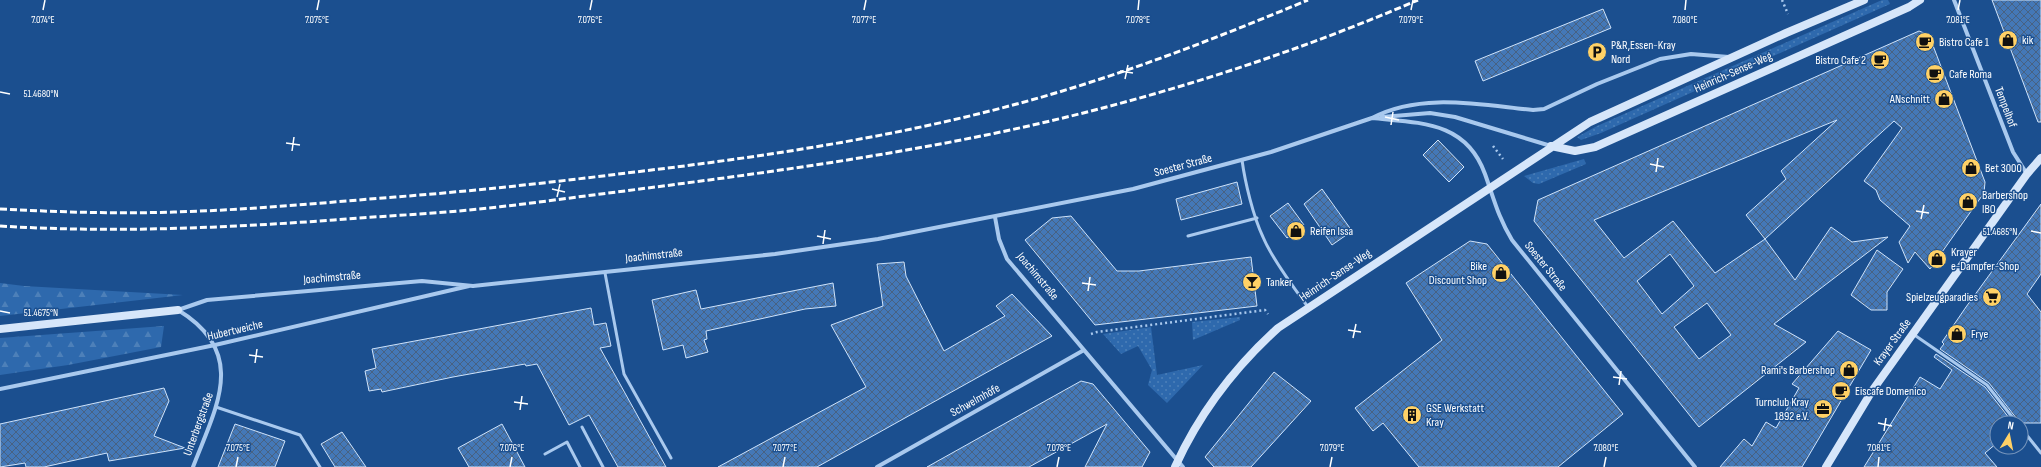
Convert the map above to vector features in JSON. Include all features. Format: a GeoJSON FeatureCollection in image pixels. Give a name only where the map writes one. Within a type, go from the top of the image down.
{"type":"FeatureCollection","features":[{"type":"Feature","properties":{"kind":"main road","name":"Heinrich-Sense-Weg"},"geometry":{"type":"LineString","coordinates":[[1179,465],[1200,419],[1250,354],[1278,328],[1551,146],[1590,122],[1864,0]]}},
{"type":"Feature","properties":{"kind":"main road","name":"Heinrich-Sense-Weg"},"geometry":{"type":"LineString","coordinates":[[1551,146],[1575,151],[1594,147],[1920,0]]}},
{"type":"Feature","properties":{"kind":"main road","name":"Krayer Straße"},"geometry":{"type":"LineString","coordinates":[[1826,467],[1872,391],[2027,174],[2040,160]]}},
{"type":"Feature","properties":{"kind":"main road","name":"Joachimstraße"},"geometry":{"type":"LineString","coordinates":[[0,328],[178,310]]}},
{"type":"Feature","properties":{"kind":"street","name":"Tempelhof"},"geometry":{"type":"LineString","coordinates":[[1954,0],[2013,152],[2027,174]]}},
{"type":"Feature","properties":{"kind":"street","name":"Heinrich-Sense-Weg"},"geometry":{"type":"LineString","coordinates":[[1521,109],[1544,110],[1598,84],[1660,59],[1691,54],[1734,57]]}},
{"type":"Feature","properties":{"kind":"street","name":"Soester Straße"},"geometry":{"type":"LineString","coordinates":[[995,217],[1133,189],[1242,160],[1372,118],[1386,110],[1413,104],[1449,102],[1521,109]]}},
{"type":"Feature","properties":{"kind":"street","name":"Soester Straße"},"geometry":{"type":"LineString","coordinates":[[1372,118],[1430,113],[1455,116],[1551,146]]}},
{"type":"Feature","properties":{"kind":"street","name":"Soester Straße"},"geometry":{"type":"LineString","coordinates":[[1372,118],[1431,125],[1453,133],[1468,146],[1476,157],[1490,188],[1500,220],[1512,240],[1695,467]]}},
{"type":"Feature","properties":{"kind":"street","name":"Joachimstraße"},"geometry":{"type":"LineString","coordinates":[[178,310],[207,300],[422,281],[473,286],[775,254],[878,240],[995,217],[999,239],[1007,259],[1179,465]]}},
{"type":"Feature","properties":{"kind":"street","name":"Hubertweiche"},"geometry":{"type":"LineString","coordinates":[[0,389],[215,345],[473,286]]}},
{"type":"Feature","properties":{"kind":"street","name":"Unterbergstraße"},"geometry":{"type":"LineString","coordinates":[[178,310],[191,318],[215,345],[222,378],[220,399],[193,467]]}},
{"type":"Feature","properties":{"kind":"street","name":"Schwelmhöfe"},"geometry":{"type":"LineString","coordinates":[[877,467],[1084,350]]}},
{"type":"Feature","properties":{"kind":"lane"},"geometry":{"type":"LineString","coordinates":[[1242,160],[1244,176],[1263,238],[1294,288],[1309,308]]}},
{"type":"Feature","properties":{"kind":"lane"},"geometry":{"type":"LineString","coordinates":[[1188,236],[1256,218]]}},
{"type":"Feature","properties":{"kind":"lane"},"geometry":{"type":"LineString","coordinates":[[605,273],[624,374],[672,458]]}},
{"type":"Feature","properties":{"kind":"lane"},"geometry":{"type":"LineString","coordinates":[[1913,334],[1987,385],[2011,415]]}},
{"type":"Feature","properties":{"kind":"lane"},"geometry":{"type":"LineString","coordinates":[[216,408],[300,436],[320,467]]}},
{"type":"Feature","properties":{"kind":"lane"},"geometry":{"type":"LineString","coordinates":[[582,427],[603,467]]}},
{"type":"Feature","properties":{"kind":"lane"},"geometry":{"type":"LineString","coordinates":[[2029,438],[2041,453]]}},
{"type":"Feature","properties":{"kind":"lane"},"geometry":{"type":"LineString","coordinates":[[545,454],[567,442],[580,467]]}},
{"type":"Feature","properties":{"kind":"path"},"geometry":{"type":"LineString","coordinates":[[1076,342],[1097,332],[1265,310],[1278,328]]}},
{"type":"Feature","properties":{"kind":"green space"},"geometry":{"type":"Polygon","coordinates":[[[1882,0],[1888,0],[1890,4],[1601,133],[1581,140],[1577,137],[1597,126],[1882,0]]]}},
{"type":"Feature","properties":{"kind":"green space"},"geometry":{"type":"Polygon","coordinates":[[[1584,159],[1586,164],[1539,184],[1533,183],[1524,176],[1584,159]]]}},
{"type":"Feature","properties":{"kind":"green space"},"geometry":{"type":"Polygon","coordinates":[[[0,283],[24,286],[183,295],[0,316],[0,283]]]}},
{"type":"Feature","properties":{"kind":"green space"},"geometry":{"type":"Polygon","coordinates":[[[1240,317],[1240,320],[1193,340],[1192,322],[1240,317]]]}},
{"type":"Feature","properties":{"kind":"green space"},"geometry":{"type":"Polygon","coordinates":[[[164,326],[161,347],[68,365],[0,375],[0,338],[164,326]]]}},
{"type":"Feature","properties":{"kind":"green space"},"geometry":{"type":"Polygon","coordinates":[[[1151,327],[1157,375],[1203,365],[1167,403],[1148,385],[1152,370],[1138,346],[1121,354],[1103,334],[1151,327]]]}},
{"type":"Feature","properties":{"kind":"building"},"geometry":{"type":"Polygon","coordinates":[[[1992,0],[2041,0],[2041,122],[2038,122],[1992,0]]]}},
{"type":"Feature","properties":{"kind":"building"},"geometry":{"type":"Polygon","coordinates":[[[1603,9],[1611,28],[1483,81],[1475,61],[1603,9]]]}},
{"type":"Feature","properties":{"kind":"building"},"geometry":{"type":"Polygon","coordinates":[[[1919,31],[1929,35],[1985,182],[1984,193],[1930,269],[1915,252],[1908,263],[1899,242],[1910,226],[1880,200],[1876,190],[1864,181],[1902,128],[1894,121],[1765,239],[1795,280],[1831,227],[1852,242],[1888,237],[1774,324],[1806,342],[1699,427],[1534,221],[1538,200],[1919,31]],[[1837,120],[1594,220],[1624,258],[1673,221],[1715,273],[1765,239],[1746,215],[1786,179],[1781,171],[1837,120]],[[1670,254],[1637,281],[1662,314],[1694,286],[1670,254]],[[1707,303],[1674,327],[1699,359],[1731,335],[1707,303]]]}},
{"type":"Feature","properties":{"kind":"building"},"geometry":{"type":"Polygon","coordinates":[[[1438,140],[1464,167],[1449,182],[1423,155],[1438,140]]]}},
{"type":"Feature","properties":{"kind":"building"},"geometry":{"type":"Polygon","coordinates":[[[1237,182],[1242,204],[1181,220],[1176,199],[1237,182]]]}},
{"type":"Feature","properties":{"kind":"building"},"geometry":{"type":"Polygon","coordinates":[[[1322,189],[1352,231],[1332,245],[1304,204],[1322,189]]]}},
{"type":"Feature","properties":{"kind":"building"},"geometry":{"type":"Polygon","coordinates":[[[1288,203],[1304,225],[1287,238],[1270,216],[1288,203]]]}},
{"type":"Feature","properties":{"kind":"building"},"geometry":{"type":"Polygon","coordinates":[[[2041,204],[2041,274],[2027,294],[2041,312],[2041,423],[2029,423],[2029,415],[2014,415],[1989,383],[1940,349],[1944,344],[1942,342],[2041,204]]]}},
{"type":"Feature","properties":{"kind":"building"},"geometry":{"type":"Polygon","coordinates":[[[1071,216],[1117,271],[1139,271],[1251,257],[1257,306],[1095,325],[1025,240],[1052,218],[1071,216]]]}},
{"type":"Feature","properties":{"kind":"building"},"geometry":{"type":"Polygon","coordinates":[[[1470,241],[1487,244],[1623,414],[1558,467],[1419,467],[1383,423],[1373,431],[1355,408],[1442,340],[1406,283],[1470,241]]]}},
{"type":"Feature","properties":{"kind":"building"},"geometry":{"type":"Polygon","coordinates":[[[1877,250],[1903,269],[1887,292],[1887,310],[1871,310],[1851,295],[1877,250]]]}},
{"type":"Feature","properties":{"kind":"building"},"geometry":{"type":"Polygon","coordinates":[[[904,262],[906,276],[944,351],[1005,316],[996,306],[1012,294],[1052,336],[817,467],[718,467],[866,387],[831,325],[883,306],[877,264],[904,262]]]}},
{"type":"Feature","properties":{"kind":"building"},"geometry":{"type":"Polygon","coordinates":[[[833,283],[836,306],[805,309],[706,331],[707,339],[704,340],[708,352],[686,358],[683,345],[663,350],[652,300],[696,290],[701,309],[833,283]]]}},
{"type":"Feature","properties":{"kind":"building"},"geometry":{"type":"Polygon","coordinates":[[[591,308],[594,325],[606,323],[611,346],[600,348],[666,467],[618,467],[589,415],[569,425],[537,364],[526,366],[525,364],[453,377],[382,392],[381,389],[369,391],[365,371],[376,368],[372,349],[591,308]]]}},
{"type":"Feature","properties":{"kind":"building"},"geometry":{"type":"Polygon","coordinates":[[[1838,331],[1871,350],[1802,467],[1720,467],[1744,439],[1752,446],[1766,422],[1776,428],[1799,388],[1792,384],[1838,331]]]}},
{"type":"Feature","properties":{"kind":"building"},"geometry":{"type":"Polygon","coordinates":[[[1936,354],[1985,387],[2007,415],[1989,415],[1989,450],[1985,453],[1997,467],[1864,467],[1920,377],[1940,389],[1952,370],[1934,357],[1936,354]]]}},
{"type":"Feature","properties":{"kind":"building"},"geometry":{"type":"Polygon","coordinates":[[[1274,372],[1311,401],[1251,467],[1214,467],[1205,457],[1274,372]]]}},
{"type":"Feature","properties":{"kind":"building"},"geometry":{"type":"Polygon","coordinates":[[[1081,381],[1093,384],[1150,452],[1142,467],[1085,467],[1107,424],[1029,467],[927,467],[1081,381]]]}},
{"type":"Feature","properties":{"kind":"building"},"geometry":{"type":"Polygon","coordinates":[[[164,388],[169,401],[154,436],[185,448],[109,461],[107,453],[44,467],[26,467],[25,463],[0,467],[0,424],[164,388]]]}},
{"type":"Feature","properties":{"kind":"building"},"geometry":{"type":"Polygon","coordinates":[[[235,424],[285,441],[275,467],[218,467],[235,424]]]}},
{"type":"Feature","properties":{"kind":"building"},"geometry":{"type":"Polygon","coordinates":[[[502,424],[525,467],[469,467],[458,448],[502,424]]]}},
{"type":"Feature","properties":{"kind":"building"},"geometry":{"type":"Polygon","coordinates":[[[342,432],[366,467],[335,467],[321,444],[342,432]]]}},
{"type":"Feature","properties":{"kind":"railway"},"geometry":{"type":"LineString","coordinates":[[0,209],[152,213],[284,206],[545,183],[692,165],[807,148],[921,127],[1033,100],[1172,54],[1308,0]]}},
{"type":"Feature","properties":{"kind":"railway"},"geometry":{"type":"LineString","coordinates":[[0,226],[83,229],[167,229],[292,223],[443,212],[510,206],[651,188],[849,160],[947,143],[1104,108],[1263,60],[1418,0]]}},
{"type":"Feature","properties":{"kind":"place","name":"kik"},"geometry":{"type":"Point","coordinates":[2008,40]}},
{"type":"Feature","properties":{"kind":"place","name":"Bistro Cafe 1"},"geometry":{"type":"Point","coordinates":[1925,42]}},
{"type":"Feature","properties":{"kind":"place","name":"P&R,Essen-Kray Nord"},"geometry":{"type":"Point","coordinates":[1597,52]}},
{"type":"Feature","properties":{"kind":"place","name":"Bistro Cafe 2"},"geometry":{"type":"Point","coordinates":[1880,60]}},
{"type":"Feature","properties":{"kind":"place","name":"Cafe Roma"},"geometry":{"type":"Point","coordinates":[1935,74]}},
{"type":"Feature","properties":{"kind":"place","name":"ANschnitt"},"geometry":{"type":"Point","coordinates":[1944,99]}},
{"type":"Feature","properties":{"kind":"place","name":"Bet 3000"},"geometry":{"type":"Point","coordinates":[1971,168]}},
{"type":"Feature","properties":{"kind":"place","name":"Barbershop IBO"},"geometry":{"type":"Point","coordinates":[1968,202]}},
{"type":"Feature","properties":{"kind":"place","name":"Reifen Issa"},"geometry":{"type":"Point","coordinates":[1296,231]}},
{"type":"Feature","properties":{"kind":"place","name":"Krayer e-Dampfer-Shop"},"geometry":{"type":"Point","coordinates":[1937,259]}},
{"type":"Feature","properties":{"kind":"place","name":"Bike Discount Shop"},"geometry":{"type":"Point","coordinates":[1501,273]}},
{"type":"Feature","properties":{"kind":"place","name":"Tanker"},"geometry":{"type":"Point","coordinates":[1252,282]}},
{"type":"Feature","properties":{"kind":"place","name":"Spielzeugparadies"},"geometry":{"type":"Point","coordinates":[1992,297]}},
{"type":"Feature","properties":{"kind":"place","name":"Frye"},"geometry":{"type":"Point","coordinates":[1957,334]}},
{"type":"Feature","properties":{"kind":"place","name":"Rami's Barbershop"},"geometry":{"type":"Point","coordinates":[1849,370]}},
{"type":"Feature","properties":{"kind":"place","name":"Eiscafe Domenico"},"geometry":{"type":"Point","coordinates":[1841,391]}},
{"type":"Feature","properties":{"kind":"place","name":"Turnclub Kray 1892 e.V."},"geometry":{"type":"Point","coordinates":[1823,409]}},
{"type":"Feature","properties":{"kind":"place","name":"GSE Werkstatt Kray"},"geometry":{"type":"Point","coordinates":[1412,415]}}]}
